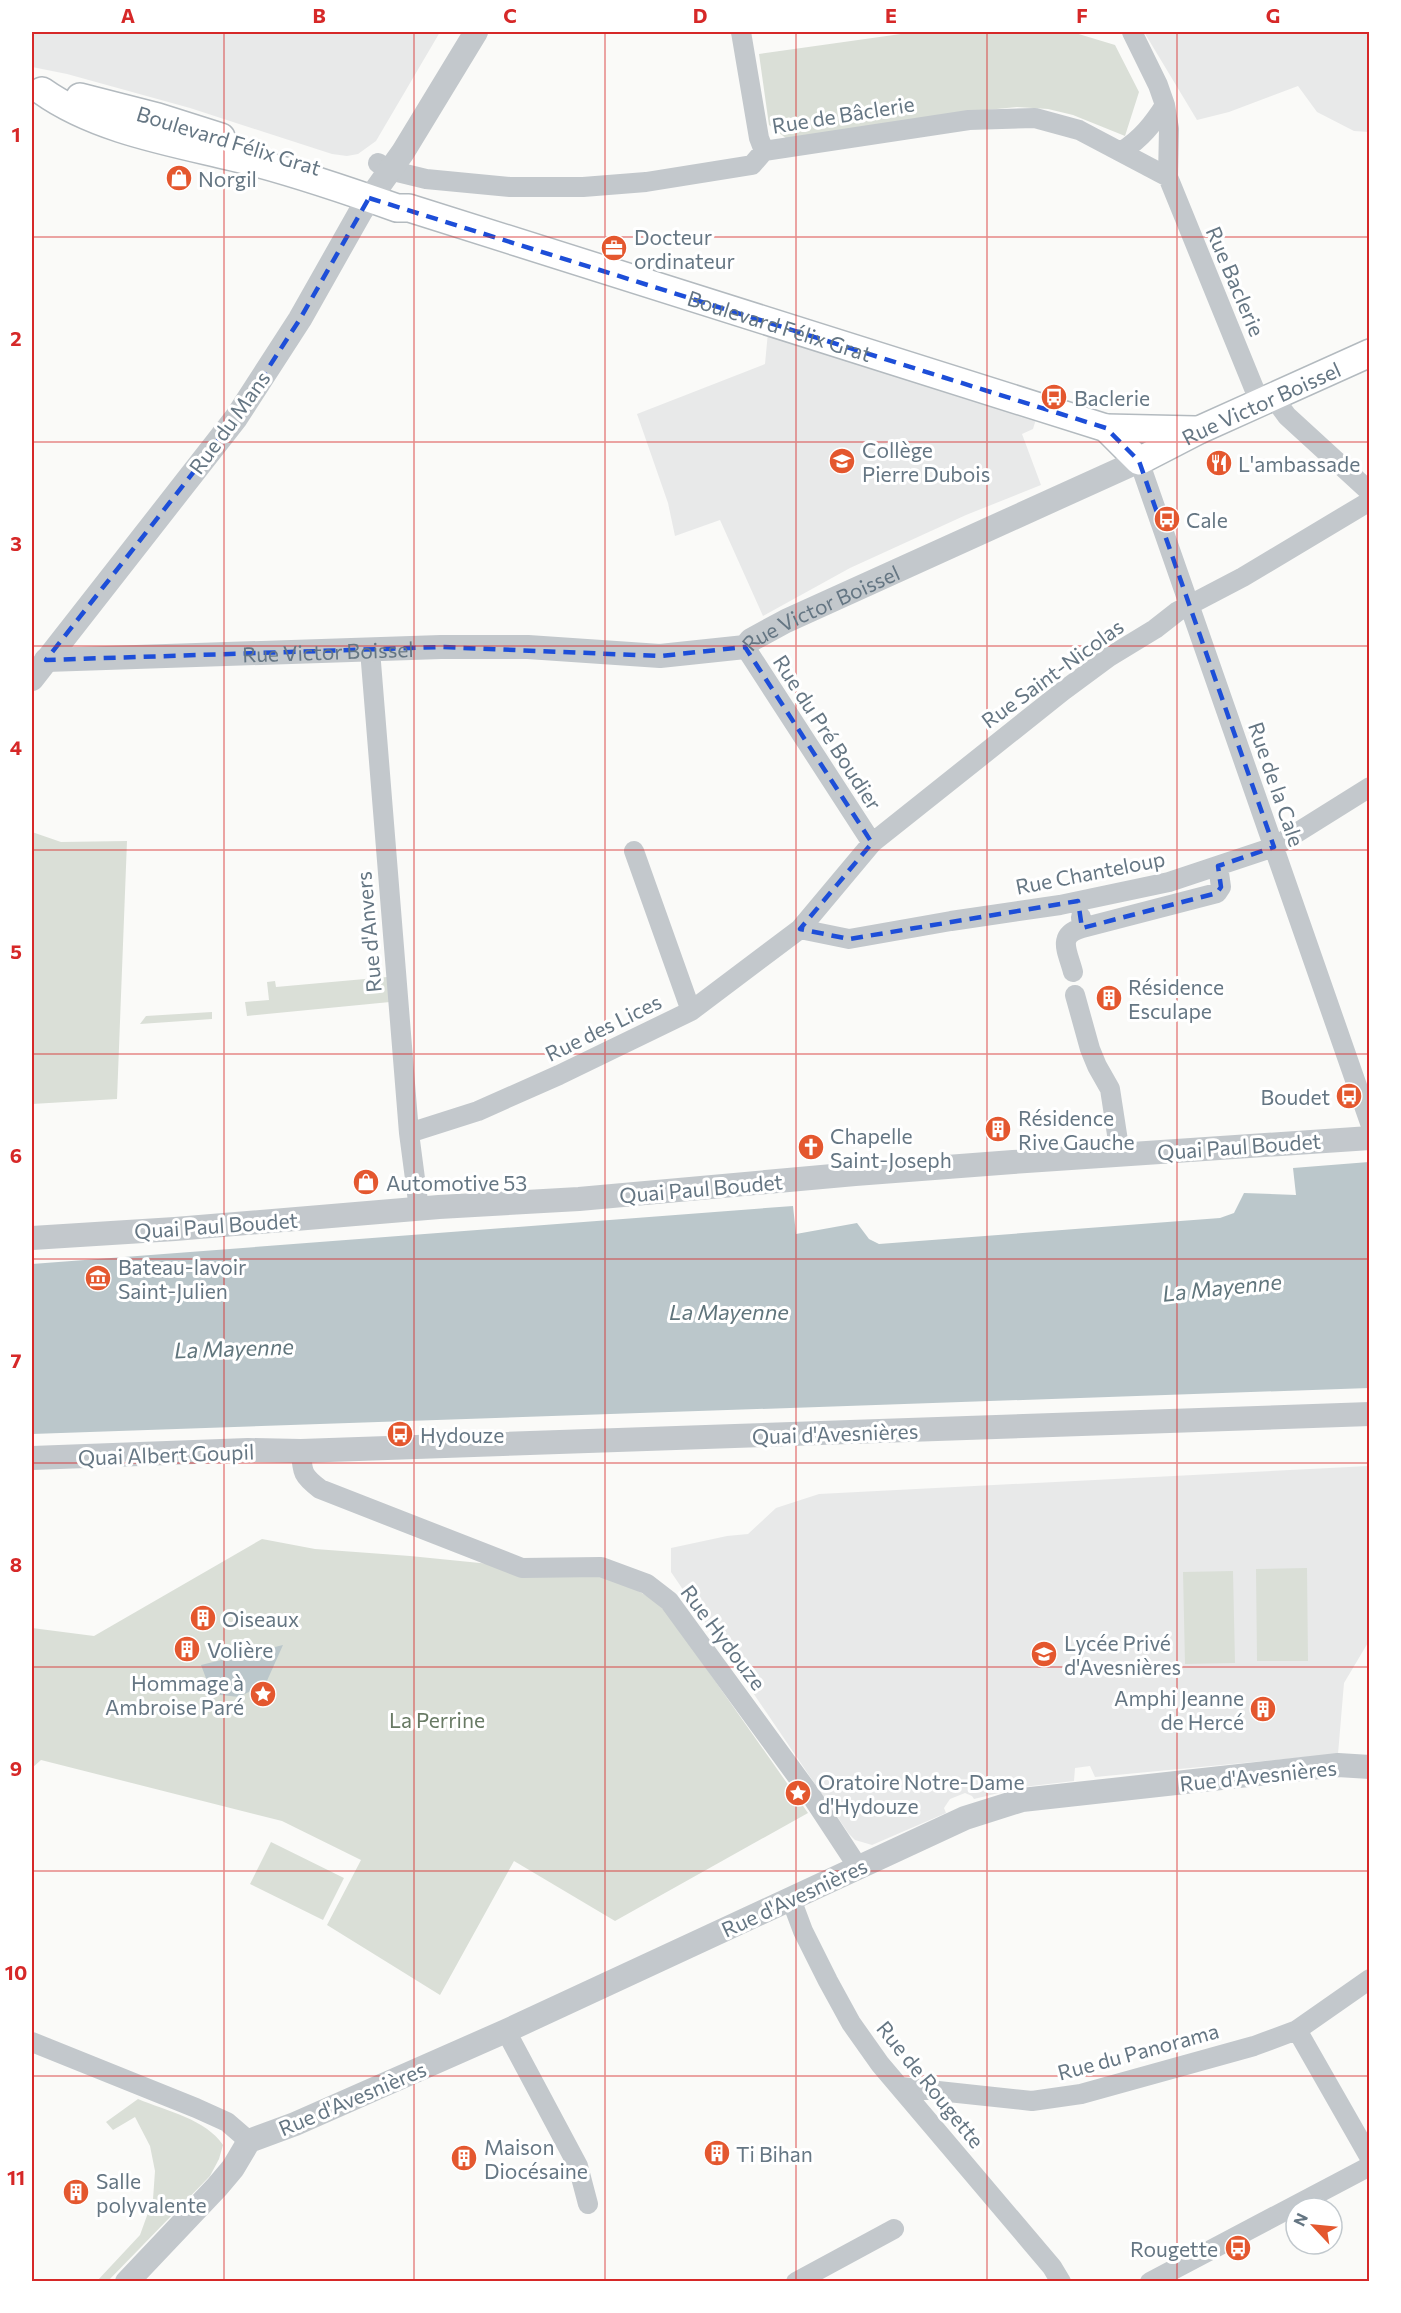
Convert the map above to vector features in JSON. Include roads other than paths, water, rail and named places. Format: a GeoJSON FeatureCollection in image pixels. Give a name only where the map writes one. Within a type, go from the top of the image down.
{"type":"FeatureCollection","features":[{"type":"Feature","properties":{"kind":"main road","name":"Boulevard Félix Grat"},"geometry":{"type":"LineString","coordinates":[[37,89],[103,102],[158,117],[373,182],[397,208],[409,208],[1107,428],[1139,461]]}},
{"type":"Feature","properties":{"kind":"main road","name":"Rue Victor Boissel"},"geometry":{"type":"LineString","coordinates":[[1139,461],[1199,430],[1370,353]]}},
{"type":"Feature","properties":{"kind":"main road"},"geometry":{"type":"LineString","coordinates":[[1107,428],[1199,430]]}},
{"type":"Feature","properties":{"kind":"street"},"geometry":{"type":"LineString","coordinates":[[373,182],[459,32]]}},
{"type":"Feature","properties":{"kind":"street"},"geometry":{"type":"LineString","coordinates":[[373,182],[403,152],[476,32]]}},
{"type":"Feature","properties":{"kind":"street"},"geometry":{"type":"LineString","coordinates":[[741,32],[759,138],[764,151]]}},
{"type":"Feature","properties":{"kind":"street","name":"Rue Baclerie"},"geometry":{"type":"LineString","coordinates":[[1132,32],[1158,85],[1165,105],[1169,129],[1168,177],[1266,400],[1287,416],[1370,492]]}},
{"type":"Feature","properties":{"kind":"street"},"geometry":{"type":"LineString","coordinates":[[1130,146],[1165,105]]}},
{"type":"Feature","properties":{"kind":"street","name":"Rue de Bâclerie"},"geometry":{"type":"LineString","coordinates":[[373,182],[426,179],[500,186],[583,187],[646,182],[752,165],[764,151],[969,120],[1035,118],[1130,146]]}},
{"type":"Feature","properties":{"kind":"street"},"geometry":{"type":"LineString","coordinates":[[1130,146],[1148,144],[1168,154]]}},
{"type":"Feature","properties":{"kind":"street"},"geometry":{"type":"LineString","coordinates":[[1130,146],[1168,177]]}},
{"type":"Feature","properties":{"kind":"street","name":"Rue du Mans"},"geometry":{"type":"LineString","coordinates":[[32,679],[236,418],[300,319],[373,182]]}},
{"type":"Feature","properties":{"kind":"street","name":"Rue Victor Boissel"},"geometry":{"type":"LineString","coordinates":[[46,660],[528,647],[660,656],[745,647],[751,640],[786,621],[1139,461]]}},
{"type":"Feature","properties":{"kind":"street","name":"Rue de la Cale"},"geometry":{"type":"LineString","coordinates":[[1139,461],[1370,1123]]}},
{"type":"Feature","properties":{"kind":"street","name":"Rue Saint-Nicolas"},"geometry":{"type":"LineString","coordinates":[[800,929],[872,843],[1062,691],[1109,657],[1189,606],[1243,577],[1370,501]]}},
{"type":"Feature","properties":{"kind":"street","name":"Rue du Pré Boudier"},"geometry":{"type":"LineString","coordinates":[[745,647],[872,843]]}},
{"type":"Feature","properties":{"kind":"street","name":"Rue d'Anvers"},"geometry":{"type":"LineString","coordinates":[[370,650],[409,1133],[419,1209]]}},
{"type":"Feature","properties":{"kind":"street","name":"Rue Chanteloup"},"geometry":{"type":"LineString","coordinates":[[800,929],[849,939],[1078,901],[1169,882],[1274,847],[1370,787]]}},
{"type":"Feature","properties":{"kind":"street"},"geometry":{"type":"LineString","coordinates":[[634,851],[691,1011]]}},
{"type":"Feature","properties":{"kind":"street"},"geometry":{"type":"LineString","coordinates":[[1073,972],[1065,942],[1067,935],[1082,928],[1217,893],[1221,887],[1218,866]]}},
{"type":"Feature","properties":{"kind":"street"},"geometry":{"type":"LineString","coordinates":[[1146,887],[1152,910]]}},
{"type":"Feature","properties":{"kind":"street"},"geometry":{"type":"LineString","coordinates":[[1078,901],[1082,928]]}},
{"type":"Feature","properties":{"kind":"street","name":"Rue des Lices"},"geometry":{"type":"LineString","coordinates":[[409,1133],[488,1106],[559,1075],[691,1011],[800,929]]}},
{"type":"Feature","properties":{"kind":"street"},"geometry":{"type":"LineString","coordinates":[[1075,995],[1096,1066],[1110,1089],[1120,1154]]}},
{"type":"Feature","properties":{"kind":"street","name":"Quai Paul Boudet"},"geometry":{"type":"LineString","coordinates":[[32,1238],[602,1197],[855,1174],[1120,1154],[1370,1138]]}},
{"type":"Feature","properties":{"kind":"street","name":"Quai d'Avesnières"},"geometry":{"type":"LineString","coordinates":[[300,1452],[1370,1414]]}},
{"type":"Feature","properties":{"kind":"street","name":"Quai Albert Goupil"},"geometry":{"type":"LineString","coordinates":[[32,1458],[248,1450],[300,1452]]}},
{"type":"Feature","properties":{"kind":"street","name":"Rue Hydouze"},"geometry":{"type":"LineString","coordinates":[[300,1452],[302,1471],[306,1478],[320,1489],[522,1568],[601,1567],[647,1584],[662,1595],[669,1601],[812,1797],[858,1867]]}},
{"type":"Feature","properties":{"kind":"street","name":"Rue d'Avesnières"},"geometry":{"type":"LineString","coordinates":[[249,2141],[295,2124],[506,2031],[964,1818],[1022,1800],[1338,1765],[1370,1767]]}},
{"type":"Feature","properties":{"kind":"street","name":"Rue de Rougette"},"geometry":{"type":"LineString","coordinates":[[791,1899],[803,1931],[851,2023],[880,2064],[1052,2267],[1061,2282]]}},
{"type":"Feature","properties":{"kind":"street","name":"Rue du Panorama"},"geometry":{"type":"LineString","coordinates":[[901,2087],[1032,2101],[1081,2094],[1254,2046],[1297,2030],[1370,1979]]}},
{"type":"Feature","properties":{"kind":"street"},"geometry":{"type":"LineString","coordinates":[[1297,2030],[1370,2158]]}},
{"type":"Feature","properties":{"kind":"street"},"geometry":{"type":"LineString","coordinates":[[506,2031],[578,2166],[588,2204]]}},
{"type":"Feature","properties":{"kind":"street"},"geometry":{"type":"LineString","coordinates":[[32,2042],[227,2122],[249,2141],[223,2181],[127,2282]]}},
{"type":"Feature","properties":{"kind":"street"},"geometry":{"type":"LineString","coordinates":[[1150,2282],[1370,2166]]}},
{"type":"Feature","properties":{"kind":"street"},"geometry":{"type":"LineString","coordinates":[[796,2282],[894,2229]]}},
{"type":"Feature","properties":{"kind":"water","name":"La Mayenne"},"geometry":{"type":"Polygon","coordinates":[[[1369,1162],[1369,1388],[32,1434],[32,1264],[793,1206],[796,1234],[857,1223],[869,1239],[879,1244],[1220,1218],[1234,1213],[1244,1193],[1296,1195],[1293,1168],[1369,1162]]]}},
{"type":"Feature","properties":{"kind":"water"},"geometry":{"type":"Polygon","coordinates":[[[283,1645],[266,1683],[239,1697],[212,1694],[201,1665],[283,1645]]]}},
{"type":"Feature","properties":{"kind":"place","name":"Norgil"},"geometry":{"type":"Point","coordinates":[179,178]}},
{"type":"Feature","properties":{"kind":"place","name":"Docteur ordinateur"},"geometry":{"type":"Point","coordinates":[614,248]}},
{"type":"Feature","properties":{"kind":"place","name":"Baclerie"},"geometry":{"type":"Point","coordinates":[1054,397]}},
{"type":"Feature","properties":{"kind":"place","name":"Collège Pierre Dubois"},"geometry":{"type":"Point","coordinates":[842,461]}},
{"type":"Feature","properties":{"kind":"place","name":"L'ambassade"},"geometry":{"type":"Point","coordinates":[1219,463]}},
{"type":"Feature","properties":{"kind":"place","name":"Cale"},"geometry":{"type":"Point","coordinates":[1167,519]}},
{"type":"Feature","properties":{"kind":"place","name":"Résidence Esculape"},"geometry":{"type":"Point","coordinates":[1109,998]}},
{"type":"Feature","properties":{"kind":"place","name":"Boudet"},"geometry":{"type":"Point","coordinates":[1349,1096]}},
{"type":"Feature","properties":{"kind":"place","name":"Résidence Rive Gauche"},"geometry":{"type":"Point","coordinates":[998,1129]}},
{"type":"Feature","properties":{"kind":"place","name":"Chapelle Saint-Joseph"},"geometry":{"type":"Point","coordinates":[811,1147]}},
{"type":"Feature","properties":{"kind":"place","name":"Automotive 53"},"geometry":{"type":"Point","coordinates":[366,1182]}},
{"type":"Feature","properties":{"kind":"place","name":"Bateau-lavoir Saint-Julien"},"geometry":{"type":"Point","coordinates":[98,1278]}},
{"type":"Feature","properties":{"kind":"place","name":"Hydouze"},"geometry":{"type":"Point","coordinates":[400,1434]}},
{"type":"Feature","properties":{"kind":"place","name":"Oiseaux"},"geometry":{"type":"Point","coordinates":[203,1618]}},
{"type":"Feature","properties":{"kind":"place","name":"Volière"},"geometry":{"type":"Point","coordinates":[187,1649]}},
{"type":"Feature","properties":{"kind":"place","name":"Lycée Privé d'Avesnières"},"geometry":{"type":"Point","coordinates":[1044,1654]}},
{"type":"Feature","properties":{"kind":"place","name":"Hommage à Ambroise Paré"},"geometry":{"type":"Point","coordinates":[263,1694]}},
{"type":"Feature","properties":{"kind":"place","name":"Amphi Jeanne de Hercé"},"geometry":{"type":"Point","coordinates":[1263,1709]}},
{"type":"Feature","properties":{"kind":"place","name":"Oratoire Notre-Dame d'Hydouze"},"geometry":{"type":"Point","coordinates":[798,1793]}},
{"type":"Feature","properties":{"kind":"place","name":"Ti Bihan"},"geometry":{"type":"Point","coordinates":[717,2153]}},
{"type":"Feature","properties":{"kind":"place","name":"Maison Diocésaine"},"geometry":{"type":"Point","coordinates":[464,2158]}},
{"type":"Feature","properties":{"kind":"place","name":"Salle polyvalente"},"geometry":{"type":"Point","coordinates":[76,2192]}},
{"type":"Feature","properties":{"kind":"place","name":"Rougette"},"geometry":{"type":"Point","coordinates":[1238,2248]}},
{"type":"Feature","properties":{"kind":"park label","name":"La Perrine"},"geometry":{"type":"Point","coordinates":[437,1719]}}]}
